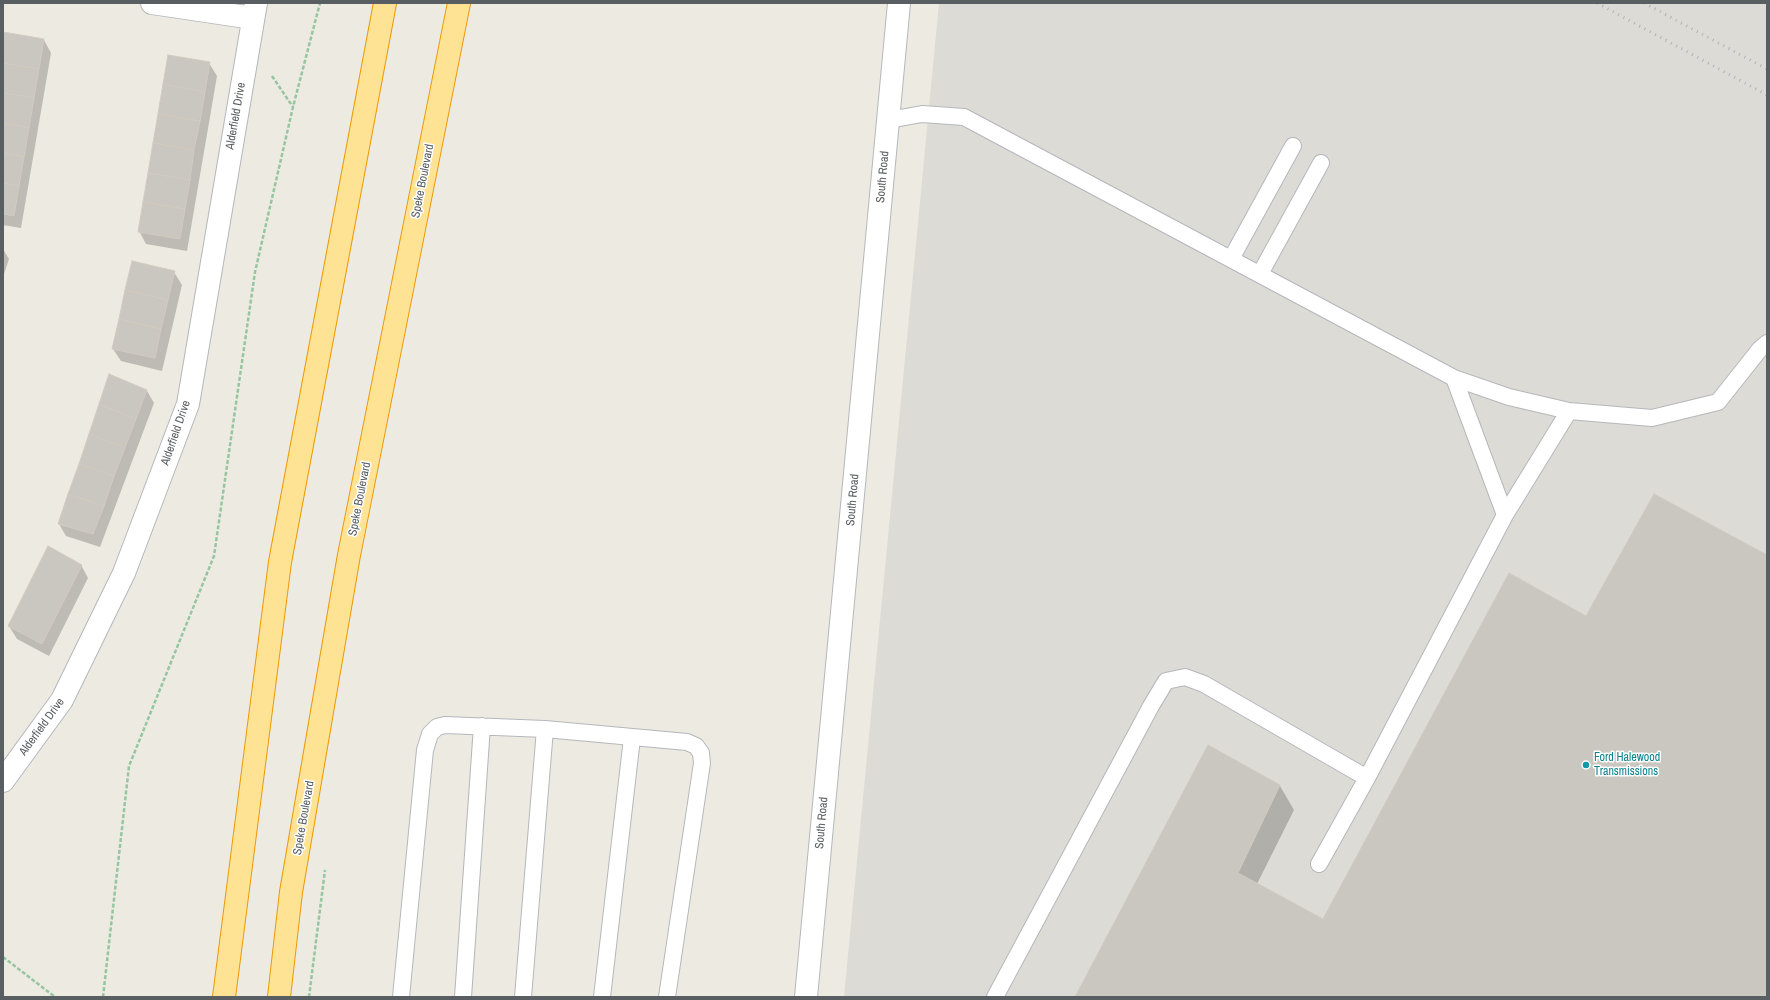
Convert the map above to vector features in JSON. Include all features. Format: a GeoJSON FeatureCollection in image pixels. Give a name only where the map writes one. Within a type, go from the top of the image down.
{"type":"FeatureCollection","features":[{"type":"Feature","properties":{"kind":"highway"},"geometry":{"type":"LineString","coordinates":[[224,997],[280,562],[385,3]]}},
{"type":"Feature","properties":{"kind":"highway","name":"Speke Boulevard"},"geometry":{"type":"LineString","coordinates":[[279,997],[291,892],[349,555],[459,3]]}},
{"type":"Feature","properties":{"kind":"street"},"geometry":{"type":"LineString","coordinates":[[152,3],[254,11]]}},
{"type":"Feature","properties":{"kind":"street","name":"South Road"},"geometry":{"type":"LineString","coordinates":[[806,997],[900,3]]}},
{"type":"Feature","properties":{"kind":"street","name":"Alderfield Drive"},"geometry":{"type":"LineString","coordinates":[[3,780],[62,700],[69,686],[124,573],[188,404],[254,11]]}},
{"type":"Feature","properties":{"kind":"lane"},"geometry":{"type":"LineString","coordinates":[[889,120],[922,114],[964,117],[1454,378],[1509,397],[1569,411],[1652,418],[1718,402],[1760,349],[1767,343]]}},
{"type":"Feature","properties":{"kind":"lane"},"geometry":{"type":"LineString","coordinates":[[1231,259],[1293,146]]}},
{"type":"Feature","properties":{"kind":"lane"},"geometry":{"type":"LineString","coordinates":[[1260,274],[1322,163]]}},
{"type":"Feature","properties":{"kind":"lane"},"geometry":{"type":"LineString","coordinates":[[1454,378],[1505,515]]}},
{"type":"Feature","properties":{"kind":"lane"},"geometry":{"type":"LineString","coordinates":[[1319,864],[1368,778],[1505,515],[1569,411]]}},
{"type":"Feature","properties":{"kind":"lane"},"geometry":{"type":"LineString","coordinates":[[995,997],[1151,706],[1166,681],[1185,677],[1204,684],[1368,778]]}},
{"type":"Feature","properties":{"kind":"lane"},"geometry":{"type":"LineString","coordinates":[[401,997],[425,750],[430,734],[437,727],[445,725],[545,729],[687,742],[696,746],[701,753],[702,763],[667,997]]}},
{"type":"Feature","properties":{"kind":"lane"},"geometry":{"type":"LineString","coordinates":[[463,997],[482,726]]}},
{"type":"Feature","properties":{"kind":"lane"},"geometry":{"type":"LineString","coordinates":[[523,997],[545,729]]}},
{"type":"Feature","properties":{"kind":"lane"},"geometry":{"type":"LineString","coordinates":[[602,997],[632,738]]}},
{"type":"Feature","properties":{"kind":"path"},"geometry":{"type":"LineString","coordinates":[[104,997],[128,766],[214,556],[255,272],[320,3]]}},
{"type":"Feature","properties":{"kind":"path"},"geometry":{"type":"LineString","coordinates":[[3,957],[55,997]]}},
{"type":"Feature","properties":{"kind":"shaded area"},"geometry":{"type":"Polygon","coordinates":[[[939,3],[1767,3],[1767,997],[844,997],[939,3]]]}},
{"type":"Feature","properties":{"kind":"building"},"geometry":{"type":"Polygon","coordinates":[[[3,32],[44,39],[39,69],[3,63],[3,32]]]}},
{"type":"Feature","properties":{"kind":"building"},"geometry":{"type":"Polygon","coordinates":[[[168,55],[210,62],[205,92],[163,84],[168,55]]]}},
{"type":"Feature","properties":{"kind":"building"},"geometry":{"type":"Polygon","coordinates":[[[3,63],[39,69],[34,98],[3,93],[3,63]]]}},
{"type":"Feature","properties":{"kind":"building"},"geometry":{"type":"Polygon","coordinates":[[[163,84],[205,92],[200,121],[158,114],[163,84]]]}},
{"type":"Feature","properties":{"kind":"building"},"geometry":{"type":"Polygon","coordinates":[[[3,93],[34,98],[29,128],[3,123],[3,93]]]}},
{"type":"Feature","properties":{"kind":"building"},"geometry":{"type":"Polygon","coordinates":[[[158,114],[200,121],[194,150],[153,143],[158,114]]]}},
{"type":"Feature","properties":{"kind":"building"},"geometry":{"type":"Polygon","coordinates":[[[3,123],[29,128],[24,157],[3,153],[3,123]]]}},
{"type":"Feature","properties":{"kind":"building"},"geometry":{"type":"Polygon","coordinates":[[[153,143],[194,150],[190,180],[148,173],[153,143]]]}},
{"type":"Feature","properties":{"kind":"building"},"geometry":{"type":"Polygon","coordinates":[[[3,153],[24,157],[19,186],[3,183],[3,153]]]}},
{"type":"Feature","properties":{"kind":"building"},"geometry":{"type":"Polygon","coordinates":[[[148,173],[190,180],[185,209],[143,202],[148,173]]]}},
{"type":"Feature","properties":{"kind":"building"},"geometry":{"type":"Polygon","coordinates":[[[3,183],[19,186],[14,216],[3,214],[3,183]]]}},
{"type":"Feature","properties":{"kind":"building"},"geometry":{"type":"Polygon","coordinates":[[[143,202],[185,209],[180,239],[138,232],[143,202]]]}},
{"type":"Feature","properties":{"kind":"building"},"geometry":{"type":"Polygon","coordinates":[[[132,261],[175,271],[168,300],[125,290],[132,261]]]}},
{"type":"Feature","properties":{"kind":"building"},"geometry":{"type":"Polygon","coordinates":[[[125,290],[168,300],[161,329],[119,319],[125,290]]]}},
{"type":"Feature","properties":{"kind":"building"},"geometry":{"type":"Polygon","coordinates":[[[119,319],[161,329],[155,358],[112,349],[119,319]]]}},
{"type":"Feature","properties":{"kind":"building"},"geometry":{"type":"Polygon","coordinates":[[[109,374],[147,390],[136,419],[99,404],[109,374]]]}},
{"type":"Feature","properties":{"kind":"building"},"geometry":{"type":"Polygon","coordinates":[[[99,404],[136,419],[125,448],[89,434],[99,404]]]}},
{"type":"Feature","properties":{"kind":"building"},"geometry":{"type":"Polygon","coordinates":[[[89,434],[125,448],[114,476],[79,464],[89,434]]]}},
{"type":"Feature","properties":{"kind":"building"},"geometry":{"type":"Polygon","coordinates":[[[79,464],[114,476],[104,506],[68,494],[79,464]]]}},
{"type":"Feature","properties":{"kind":"building"},"geometry":{"type":"Polygon","coordinates":[[[68,494],[104,506],[93,534],[58,524],[68,494]]]}},
{"type":"Feature","properties":{"kind":"building","name":"Ford Halewood Transmissions"},"geometry":{"type":"Polygon","coordinates":[[[1654,494],[1767,555],[1767,997],[1075,997],[1208,745],[1280,785],[1238,873],[1323,919],[1509,573],[1586,616],[1654,494]]]}},
{"type":"Feature","properties":{"kind":"building"},"geometry":{"type":"Polygon","coordinates":[[[48,546],[82,565],[42,644],[8,626],[48,546]]]}},
{"type":"Feature","properties":{"kind":"railway"},"geometry":{"type":"LineString","coordinates":[[1597,3],[1767,95]]}},
{"type":"Feature","properties":{"kind":"railway"},"geometry":{"type":"LineString","coordinates":[[1644,3],[1767,69]]}},
{"type":"Feature","properties":{"kind":"place","name":"Ford Halewood Transmissions"},"geometry":{"type":"Point","coordinates":[1586,765]}}]}
